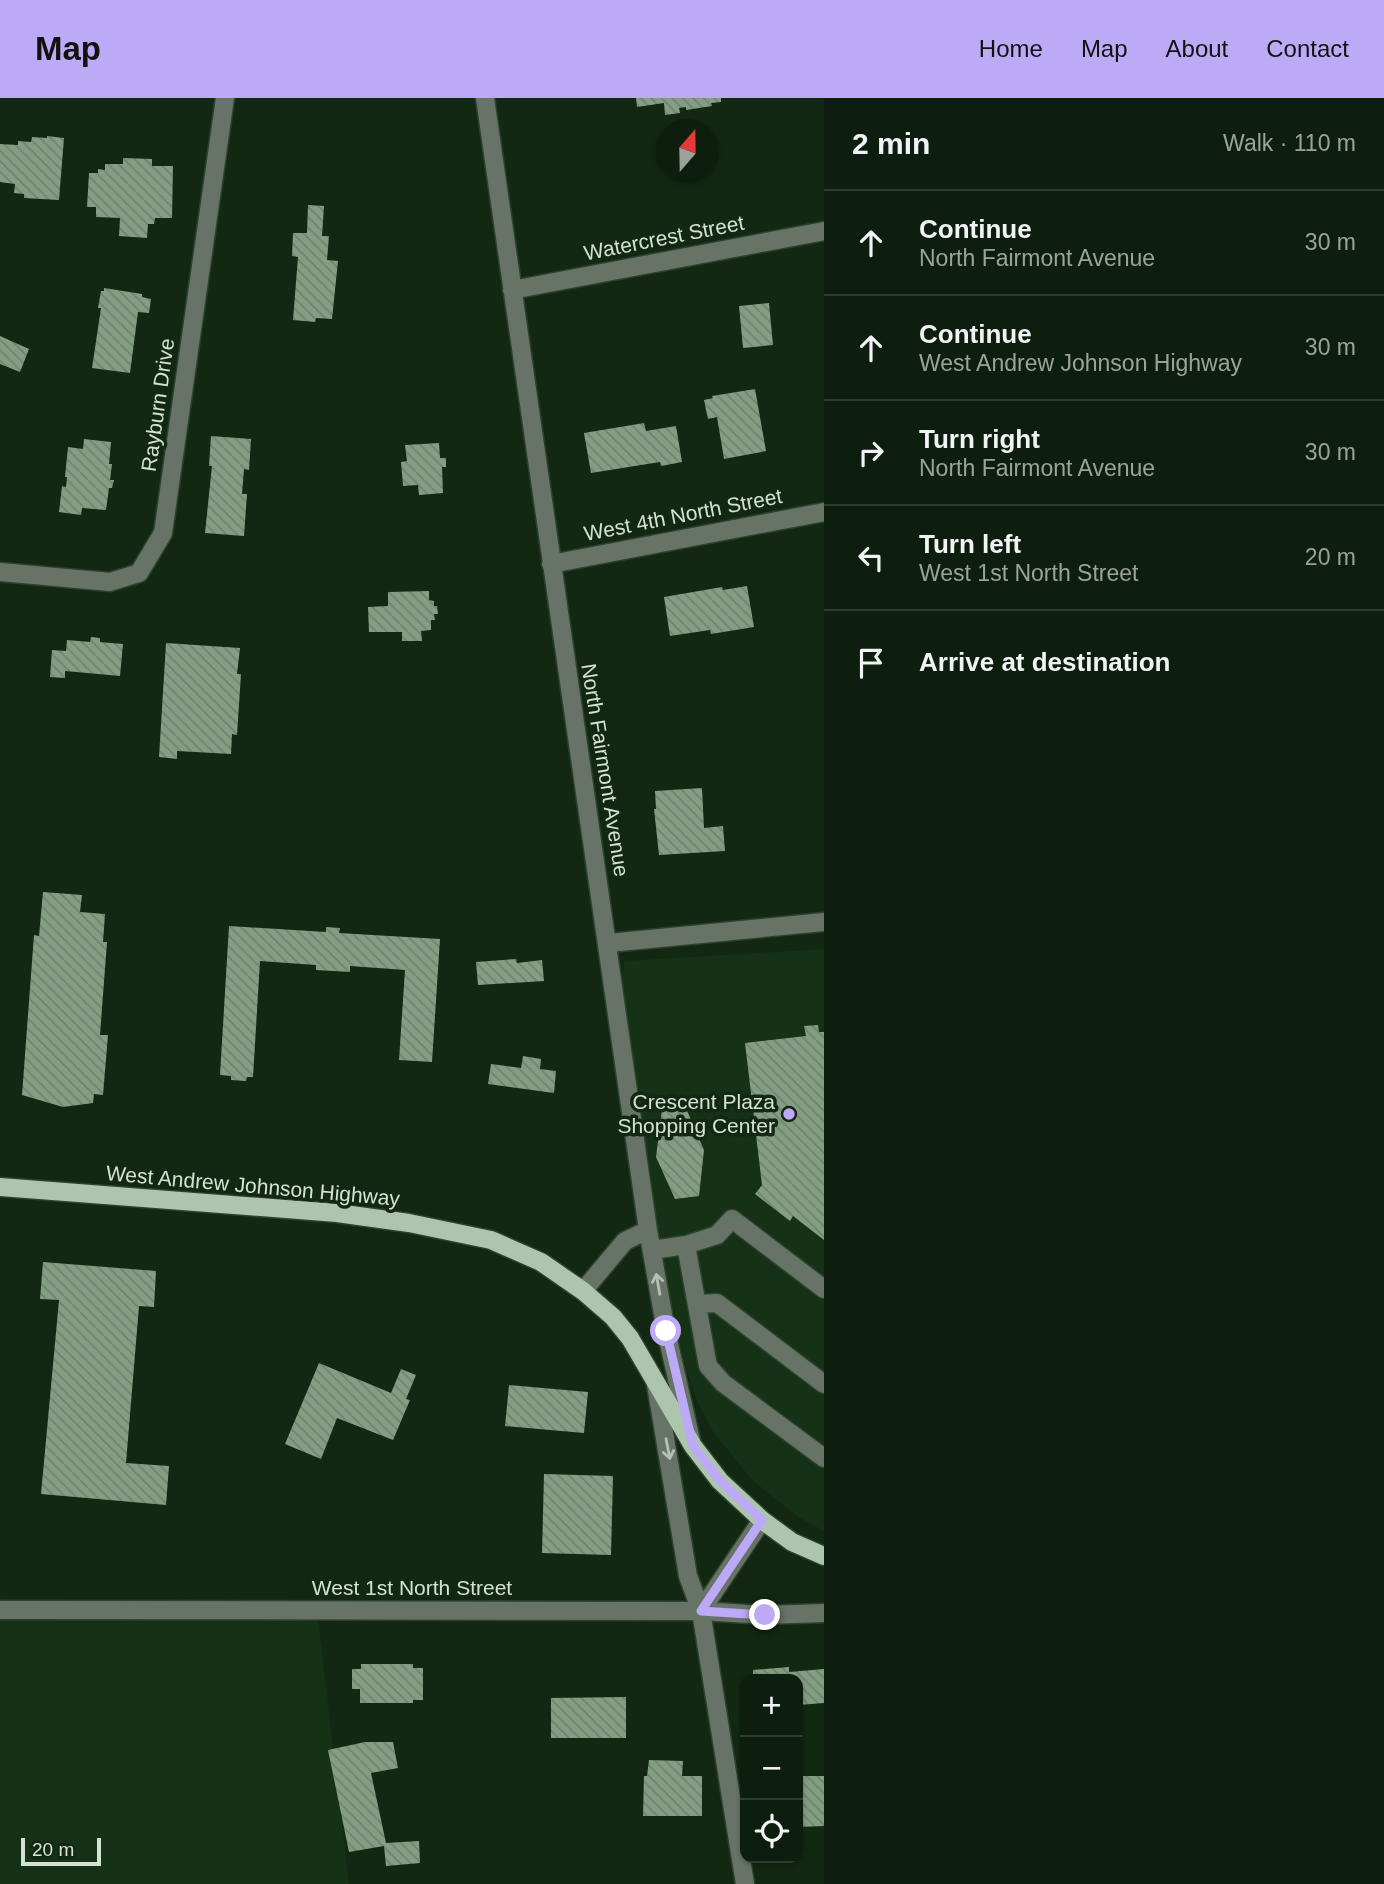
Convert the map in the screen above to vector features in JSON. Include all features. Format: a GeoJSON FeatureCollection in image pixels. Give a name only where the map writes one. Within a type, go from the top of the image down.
{"type":"FeatureCollection","features":[{"type":"Feature","properties":{"kind":"main road","name":"West Andrew Johnson Highway"},"geometry":{"type":"LineString","coordinates":[[0,1187],[337,1213],[409,1223],[491,1240],[541,1262],[583,1291],[613,1317],[630,1338],[693,1446],[720,1481],[762,1520],[792,1542],[824,1556]]}},
{"type":"Feature","properties":{"kind":"street","name":"Rayburn Drive"},"geometry":{"type":"LineString","coordinates":[[0,572],[110,582],[139,573],[163,533],[225,98]]}},
{"type":"Feature","properties":{"kind":"street","name":"North Fairmont Avenue"},"geometry":{"type":"LineString","coordinates":[[485,98],[551,564],[609,943],[648,1230],[666,1331],[693,1446]]}},
{"type":"Feature","properties":{"kind":"street","name":"Watercrest Street"},"geometry":{"type":"LineString","coordinates":[[512,290],[824,231]]}},
{"type":"Feature","properties":{"kind":"street","name":"West 4th North Street"},"geometry":{"type":"LineString","coordinates":[[551,564],[824,512]]}},
{"type":"Feature","properties":{"kind":"street"},"geometry":{"type":"LineString","coordinates":[[609,943],[824,922]]}},
{"type":"Feature","properties":{"kind":"street"},"geometry":{"type":"LineString","coordinates":[[652,1250],[686,1245],[717,1236],[732,1219],[824,1289]]}},
{"type":"Feature","properties":{"kind":"street"},"geometry":{"type":"LineString","coordinates":[[583,1291],[625,1241],[648,1230]]}},
{"type":"Feature","properties":{"kind":"street"},"geometry":{"type":"LineString","coordinates":[[686,1245],[708,1366],[723,1383],[824,1458]]}},
{"type":"Feature","properties":{"kind":"street"},"geometry":{"type":"LineString","coordinates":[[697,1304],[717,1303],[824,1384]]}},
{"type":"Feature","properties":{"kind":"street"},"geometry":{"type":"LineString","coordinates":[[656,1382],[688,1576],[701,1611],[745,1884]]}},
{"type":"Feature","properties":{"kind":"street"},"geometry":{"type":"LineString","coordinates":[[701,1611],[762,1520]]}},
{"type":"Feature","properties":{"kind":"street","name":"West 1st North Street"},"geometry":{"type":"LineString","coordinates":[[0,1610],[701,1611],[765,1615],[824,1613]]}},
{"type":"Feature","properties":{"kind":"shaded area"},"geometry":{"type":"Polygon","coordinates":[[[824,949],[824,1531],[797,1516],[752,1480],[714,1433],[697,1401],[684,1363],[666,1288],[622,981],[624,961],[824,949]]]}},
{"type":"Feature","properties":{"kind":"shaded area"},"geometry":{"type":"Polygon","coordinates":[[[0,1610],[317,1610],[349,1884],[0,1884],[0,1610]]]}},
{"type":"Feature","properties":{"kind":"building"},"geometry":{"type":"Polygon","coordinates":[[[636,98],[721,98],[721,102],[686,110],[686,107],[679,108],[680,113],[665,115],[664,103],[637,107],[636,98]]]}},
{"type":"Feature","properties":{"kind":"building"},"geometry":{"type":"Polygon","coordinates":[[[32,137],[64,138],[59,200],[24,198],[24,194],[14,193],[15,184],[0,182],[0,144],[18,145],[18,141],[31,142],[32,137]]]}},
{"type":"Feature","properties":{"kind":"building"},"geometry":{"type":"Polygon","coordinates":[[[123,158],[152,159],[152,166],[173,166],[172,218],[155,218],[154,224],[148,224],[147,238],[119,236],[120,218],[96,217],[96,207],[87,207],[89,173],[98,173],[98,169],[105,170],[105,164],[123,164],[123,158]]]}},
{"type":"Feature","properties":{"kind":"building"},"geometry":{"type":"Polygon","coordinates":[[[308,205],[324,206],[322,236],[329,236],[327,260],[338,261],[332,319],[316,318],[315,322],[293,320],[298,257],[292,256],[293,233],[307,233],[308,205]]]}},
{"type":"Feature","properties":{"kind":"building"},"geometry":{"type":"Polygon","coordinates":[[[104,288],[142,294],[142,297],[151,299],[149,313],[138,312],[130,373],[92,368],[101,308],[98,308],[104,288]]]}},
{"type":"Feature","properties":{"kind":"building"},"geometry":{"type":"Polygon","coordinates":[[[769,303],[773,345],[743,348],[739,306],[769,303]]]}},
{"type":"Feature","properties":{"kind":"building"},"geometry":{"type":"Polygon","coordinates":[[[0,336],[29,349],[20,372],[0,364],[0,336]]]}},
{"type":"Feature","properties":{"kind":"building"},"geometry":{"type":"Polygon","coordinates":[[[755,389],[766,451],[724,459],[717,417],[708,419],[704,400],[713,398],[712,396],[755,389]]]}},
{"type":"Feature","properties":{"kind":"building"},"geometry":{"type":"Polygon","coordinates":[[[644,423],[646,431],[676,426],[682,462],[661,466],[660,462],[591,473],[584,433],[644,423]]]}},
{"type":"Feature","properties":{"kind":"building"},"geometry":{"type":"Polygon","coordinates":[[[211,436],[251,439],[249,470],[244,469],[242,494],[247,494],[244,536],[205,533],[212,466],[209,466],[211,436]]]}},
{"type":"Feature","properties":{"kind":"building"},"geometry":{"type":"Polygon","coordinates":[[[84,439],[111,442],[110,480],[114,480],[112,488],[109,488],[106,510],[82,508],[81,515],[59,512],[62,486],[66,487],[68,447],[83,449],[84,439]]]}},
{"type":"Feature","properties":{"kind":"building"},"geometry":{"type":"Polygon","coordinates":[[[439,443],[440,458],[446,458],[446,467],[442,467],[443,493],[419,495],[418,485],[403,486],[401,462],[407,461],[405,445],[439,443]]]}},
{"type":"Feature","properties":{"kind":"building"},"geometry":{"type":"Polygon","coordinates":[[[747,586],[754,627],[711,634],[710,630],[670,636],[664,597],[722,587],[723,590],[747,586]]]}},
{"type":"Feature","properties":{"kind":"building"},"geometry":{"type":"Polygon","coordinates":[[[429,591],[429,600],[434,601],[438,614],[434,614],[435,620],[431,620],[431,630],[421,631],[422,641],[402,641],[402,632],[369,632],[368,607],[388,606],[388,592],[429,591]]]}},
{"type":"Feature","properties":{"kind":"building"},"geometry":{"type":"Polygon","coordinates":[[[91,637],[100,638],[100,642],[123,644],[120,676],[65,671],[65,678],[50,677],[52,650],[66,651],[67,640],[90,642],[91,637]]]}},
{"type":"Feature","properties":{"kind":"building"},"geometry":{"type":"Polygon","coordinates":[[[166,643],[240,648],[237,674],[241,674],[237,735],[232,734],[231,754],[177,751],[177,759],[159,757],[166,643]]]}},
{"type":"Feature","properties":{"kind":"building"},"geometry":{"type":"Polygon","coordinates":[[[702,788],[704,828],[723,826],[725,851],[659,855],[654,809],[655,791],[702,788]]]}},
{"type":"Feature","properties":{"kind":"building"},"geometry":{"type":"Polygon","coordinates":[[[43,892],[82,895],[80,912],[105,914],[103,942],[107,942],[100,1035],[108,1035],[103,1095],[94,1094],[93,1103],[63,1107],[22,1095],[34,935],[39,936],[43,892]]]}},
{"type":"Feature","properties":{"kind":"building"},"geometry":{"type":"Polygon","coordinates":[[[229,926],[326,932],[326,927],[340,928],[339,933],[440,939],[432,1062],[399,1060],[405,970],[350,966],[350,972],[316,970],[316,965],[260,961],[253,1077],[247,1077],[246,1081],[231,1080],[231,1076],[220,1075],[229,926]]]}},
{"type":"Feature","properties":{"kind":"building"},"geometry":{"type":"Polygon","coordinates":[[[516,959],[517,963],[542,960],[544,981],[478,985],[476,962],[516,959]]]}},
{"type":"Feature","properties":{"kind":"building","name":"Crescent Plaza Shopping Center"},"geometry":{"type":"Polygon","coordinates":[[[818,1025],[819,1032],[824,1032],[824,1240],[793,1216],[790,1221],[755,1194],[762,1185],[745,1043],[806,1036],[804,1026],[818,1025]]]}},
{"type":"Feature","properties":{"kind":"building"},"geometry":{"type":"Polygon","coordinates":[[[523,1056],[541,1059],[540,1069],[556,1071],[554,1093],[488,1084],[491,1064],[521,1068],[523,1056]]]}},
{"type":"Feature","properties":{"kind":"building"},"geometry":{"type":"Polygon","coordinates":[[[685,1106],[704,1150],[699,1196],[675,1199],[656,1157],[662,1109],[685,1106]]]}},
{"type":"Feature","properties":{"kind":"building"},"geometry":{"type":"Polygon","coordinates":[[[43,1262],[156,1271],[154,1307],[139,1306],[126,1463],[169,1466],[166,1505],[41,1494],[59,1300],[40,1299],[43,1262]]]}},
{"type":"Feature","properties":{"kind":"building"},"geometry":{"type":"Polygon","coordinates":[[[319,1363],[391,1393],[401,1369],[416,1375],[406,1399],[410,1400],[393,1440],[337,1418],[321,1459],[285,1444],[319,1363]]]}},
{"type":"Feature","properties":{"kind":"building"},"geometry":{"type":"Polygon","coordinates":[[[509,1385],[588,1392],[584,1433],[505,1426],[509,1385]]]}},
{"type":"Feature","properties":{"kind":"building"},"geometry":{"type":"Polygon","coordinates":[[[544,1474],[613,1476],[611,1555],[542,1553],[544,1474]]]}},
{"type":"Feature","properties":{"kind":"building"},"geometry":{"type":"Polygon","coordinates":[[[361,1664],[413,1664],[413,1668],[423,1668],[423,1700],[413,1700],[413,1703],[360,1703],[360,1689],[352,1689],[352,1669],[361,1669],[361,1664]]]}},
{"type":"Feature","properties":{"kind":"building"},"geometry":{"type":"Polygon","coordinates":[[[789,1667],[789,1672],[824,1669],[824,1703],[803,1705],[803,1674],[753,1674],[753,1670],[789,1667]]]}},
{"type":"Feature","properties":{"kind":"building"},"geometry":{"type":"Polygon","coordinates":[[[626,1697],[626,1738],[551,1738],[551,1698],[626,1697]]]}},
{"type":"Feature","properties":{"kind":"building"},"geometry":{"type":"Polygon","coordinates":[[[365,1742],[393,1742],[398,1768],[371,1773],[386,1843],[419,1841],[420,1863],[386,1866],[384,1846],[349,1852],[328,1750],[365,1742]]]}},
{"type":"Feature","properties":{"kind":"building"},"geometry":{"type":"Polygon","coordinates":[[[649,1760],[683,1761],[682,1776],[702,1776],[702,1816],[643,1816],[644,1776],[647,1776],[649,1760]]]}},
{"type":"Feature","properties":{"kind":"building"},"geometry":{"type":"Polygon","coordinates":[[[803,1776],[824,1776],[824,1826],[803,1827],[803,1776]]]}},
{"type":"Feature","properties":{"kind":"place","name":"Crescent Plaza Shopping Center"},"geometry":{"type":"Point","coordinates":[789,1114]}},
{"type":"Feature","properties":{"kind":"route"},"geometry":{"type":"LineString","coordinates":[[666,1331],[693,1446],[720,1481],[762,1520],[701,1611],[765,1615]]}}]}
